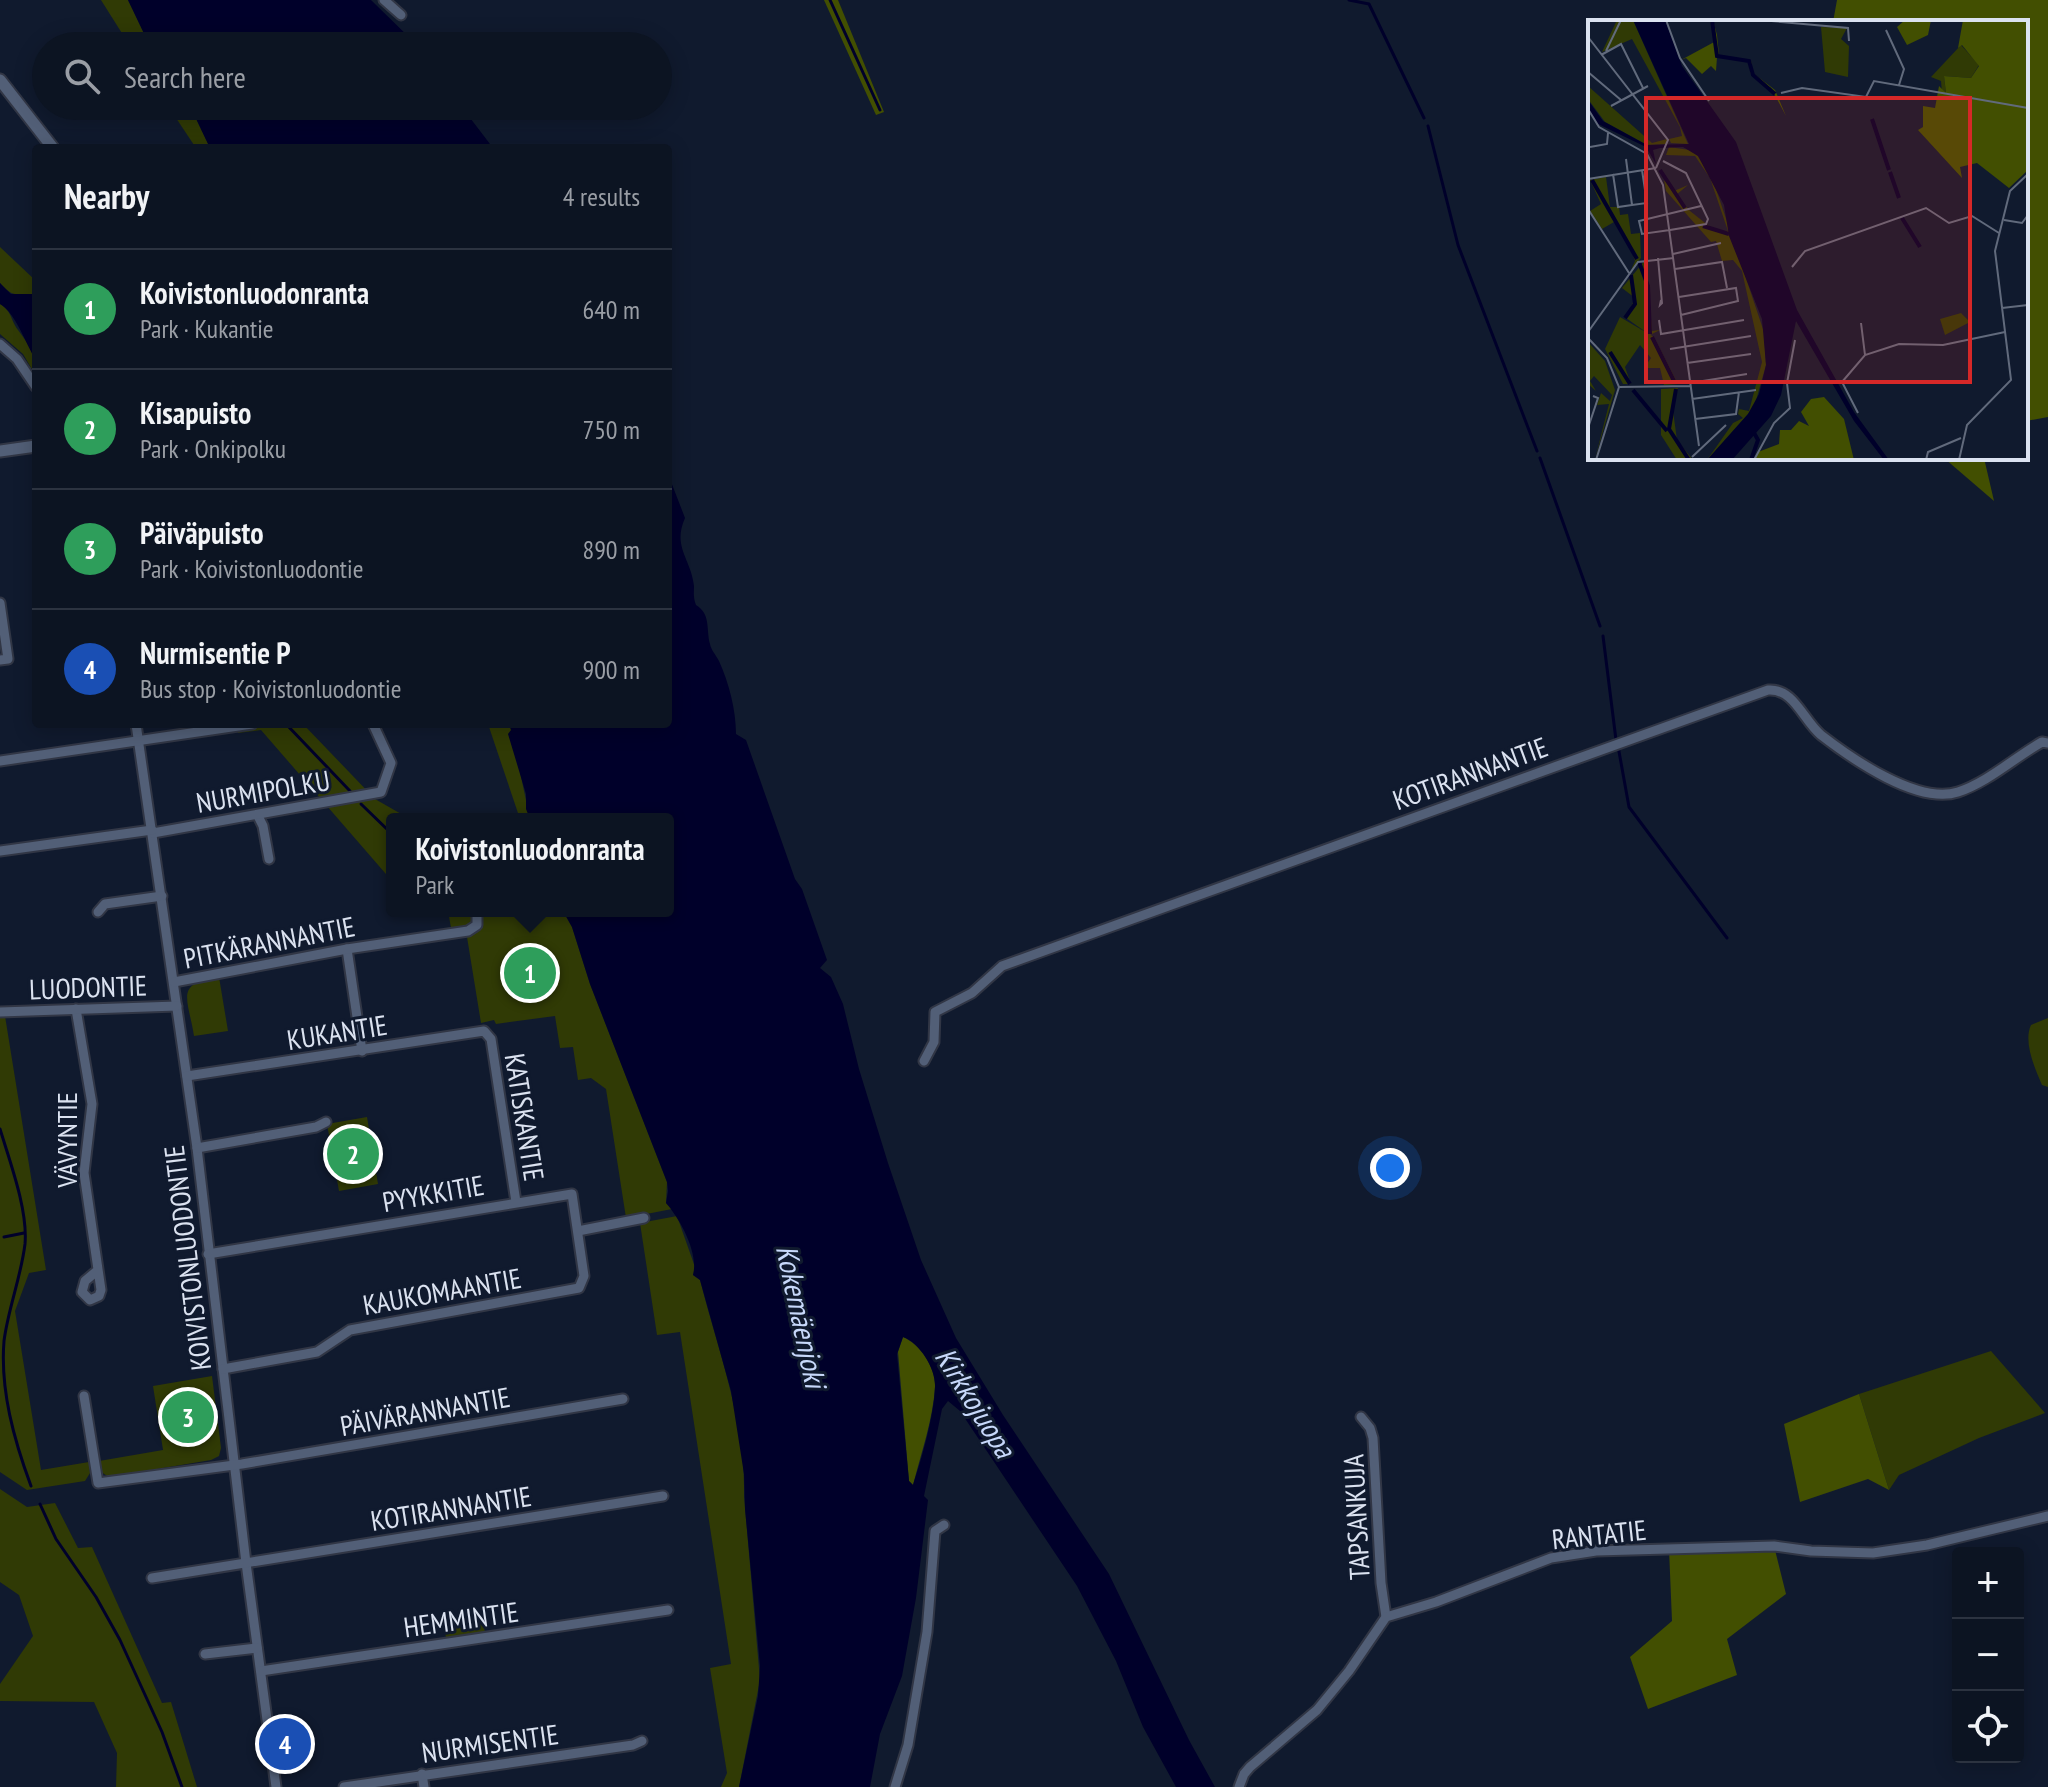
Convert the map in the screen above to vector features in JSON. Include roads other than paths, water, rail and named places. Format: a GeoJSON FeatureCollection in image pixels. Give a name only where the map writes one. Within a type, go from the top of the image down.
{"type":"FeatureCollection","features":[{"type":"Feature","properties":{"kind":"street"},"geometry":{"type":"LineString","coordinates":[[384,0],[401,15]]}},
{"type":"Feature","properties":{"kind":"street"},"geometry":{"type":"LineString","coordinates":[[0,80],[50,144]]}},
{"type":"Feature","properties":{"kind":"street"},"geometry":{"type":"LineString","coordinates":[[0,344],[17,359],[32,381]]}},
{"type":"Feature","properties":{"kind":"street"},"geometry":{"type":"LineString","coordinates":[[0,451],[32,447]]}},
{"type":"Feature","properties":{"kind":"street"},"geometry":{"type":"LineString","coordinates":[[0,603],[8,659],[0,660]]}},
{"type":"Feature","properties":{"kind":"street","name":"KOTIRANNANTIE"},"geometry":{"type":"LineString","coordinates":[[924,1061],[934,1042],[935,1012],[972,993],[1002,966],[1768,690],[1777,689],[1786,694],[1819,733],[1874,770],[1910,788],[1937,796],[1958,792],[2042,742],[2048,743]]}},
{"type":"Feature","properties":{"kind":"street","name":"KOIVISTONLUODONTIE"},"geometry":{"type":"LineString","coordinates":[[136,728],[197,1148],[276,1787]]}},
{"type":"Feature","properties":{"kind":"street"},"geometry":{"type":"LineString","coordinates":[[0,761],[224,728]]}},
{"type":"Feature","properties":{"kind":"street","name":"NURMIPOLKU"},"geometry":{"type":"LineString","coordinates":[[0,851],[258,816],[381,792],[391,763],[375,728]]}},
{"type":"Feature","properties":{"kind":"street"},"geometry":{"type":"LineString","coordinates":[[258,816],[269,859]]}},
{"type":"Feature","properties":{"kind":"street"},"geometry":{"type":"LineString","coordinates":[[98,912],[105,904],[162,896]]}},
{"type":"Feature","properties":{"kind":"street","name":"PITKÄRANNANTIE"},"geometry":{"type":"LineString","coordinates":[[174,982],[347,949],[468,931],[477,925],[477,917]]}},
{"type":"Feature","properties":{"kind":"street"},"geometry":{"type":"LineString","coordinates":[[347,949],[362,1051]]}},
{"type":"Feature","properties":{"kind":"street","name":"LUODONTIE"},"geometry":{"type":"LineString","coordinates":[[0,1012],[177,1006]]}},
{"type":"Feature","properties":{"kind":"street","name":"VÄVYNTIE"},"geometry":{"type":"LineString","coordinates":[[76,1009],[92,1104],[84,1173],[98,1270]]}},
{"type":"Feature","properties":{"kind":"street","name":"KUKANTIE"},"geometry":{"type":"LineString","coordinates":[[187,1076],[484,1031],[491,1039]]}},
{"type":"Feature","properties":{"kind":"street","name":"KATISKANTIE"},"geometry":{"type":"LineString","coordinates":[[491,1039],[516,1202]]}},
{"type":"Feature","properties":{"kind":"street"},"geometry":{"type":"LineString","coordinates":[[197,1148],[316,1127],[326,1122]]}},
{"type":"Feature","properties":{"kind":"street","name":"PYYKKITIE"},"geometry":{"type":"LineString","coordinates":[[208,1254],[572,1194],[584,1276],[579,1288]]}},
{"type":"Feature","properties":{"kind":"street"},"geometry":{"type":"LineString","coordinates":[[578,1231],[644,1218]]}},
{"type":"Feature","properties":{"kind":"street","name":"KAUKOMAANTIE"},"geometry":{"type":"LineString","coordinates":[[223,1369],[317,1352],[350,1330],[579,1288]]}},
{"type":"Feature","properties":{"kind":"street","name":"PÄIVÄRANNANTIE"},"geometry":{"type":"LineString","coordinates":[[84,1396],[98,1483],[234,1465],[623,1399]]}},
{"type":"Feature","properties":{"kind":"street","name":"TAPSANKUJA"},"geometry":{"type":"LineString","coordinates":[[1361,1417],[1373,1438],[1381,1583],[1386,1617]]}},
{"type":"Feature","properties":{"kind":"street","name":"KOTIRANNANTIE"},"geometry":{"type":"LineString","coordinates":[[152,1578],[663,1496]]}},
{"type":"Feature","properties":{"kind":"street","name":"RANTATIE"},"geometry":{"type":"LineString","coordinates":[[1386,1617],[1436,1602],[1551,1558],[1596,1551],[1774,1546],[1873,1553],[1927,1545],[2048,1516]]}},
{"type":"Feature","properties":{"kind":"street"},"geometry":{"type":"LineString","coordinates":[[895,1787],[908,1745],[927,1632],[935,1531],[944,1525]]}},
{"type":"Feature","properties":{"kind":"street","name":"HEMMINTIE"},"geometry":{"type":"LineString","coordinates":[[261,1671],[668,1610]]}},
{"type":"Feature","properties":{"kind":"street"},"geometry":{"type":"LineString","coordinates":[[1239,1787],[1250,1767],[1317,1710],[1349,1671],[1386,1617]]}},
{"type":"Feature","properties":{"kind":"street"},"geometry":{"type":"LineString","coordinates":[[205,1654],[257,1648]]}},
{"type":"Feature","properties":{"kind":"street","name":"NURMISENTIE"},"geometry":{"type":"LineString","coordinates":[[344,1787],[633,1745],[642,1741]]}},
{"type":"Feature","properties":{"kind":"street"},"geometry":{"type":"LineString","coordinates":[[422,1774],[424,1787]]}},
{"type":"Feature","properties":{"kind":"water"},"geometry":{"type":"Polygon","coordinates":[[[128,0],[371,0],[404,32],[143,32],[128,0]]]}},
{"type":"Feature","properties":{"kind":"water"},"geometry":{"type":"Polygon","coordinates":[[[197,120],[472,120],[490,144],[208,144],[197,120]]]}},
{"type":"Feature","properties":{"kind":"water"},"geometry":{"type":"Polygon","coordinates":[[[0,283],[11,294],[32,294],[32,352],[16,322],[0,304],[0,283]]]}},
{"type":"Feature","properties":{"kind":"water"},"geometry":{"type":"Polygon","coordinates":[[[672,484],[685,518],[680,537],[692,577],[695,602],[706,617],[711,646],[729,687],[736,734],[746,740],[795,879],[802,889],[827,960],[820,968],[831,977],[843,1004],[859,1069],[921,1260],[956,1338],[1003,1415],[1109,1574],[1215,1787],[1176,1787],[1143,1727],[1116,1661],[1077,1586],[960,1411],[948,1401],[942,1409],[924,1496],[928,1500],[916,1598],[902,1676],[880,1734],[870,1787],[739,1787],[758,1696],[760,1666],[744,1474],[731,1391],[700,1280],[693,1275],[691,1247],[666,1203],[667,1182],[566,917],[674,917],[674,813],[528,813],[526,794],[508,734],[511,730],[672,728],[672,484]],[[903,1337],[897,1354],[909,1481],[913,1485],[930,1423],[935,1387],[930,1365],[915,1345],[903,1337]]]}},
{"type":"Feature","properties":{"kind":"waterway"},"geometry":{"type":"LineString","coordinates":[[830,0],[880,110]]}},
{"type":"Feature","properties":{"kind":"waterway"},"geometry":{"type":"LineString","coordinates":[[1349,0],[1369,4],[1424,118]]}},
{"type":"Feature","properties":{"kind":"waterway"},"geometry":{"type":"LineString","coordinates":[[1428,126],[1458,245],[1537,451]]}},
{"type":"Feature","properties":{"kind":"waterway"},"geometry":{"type":"LineString","coordinates":[[1540,458],[1600,626]]}},
{"type":"Feature","properties":{"kind":"waterway"},"geometry":{"type":"LineString","coordinates":[[1603,636],[1616,740]]}},
{"type":"Feature","properties":{"kind":"waterway"},"geometry":{"type":"LineString","coordinates":[[290,728],[350,791]]}},
{"type":"Feature","properties":{"kind":"waterway"},"geometry":{"type":"LineString","coordinates":[[1618,746],[1629,807],[1727,938]]}},
{"type":"Feature","properties":{"kind":"waterway"},"geometry":{"type":"LineString","coordinates":[[361,804],[386,828]]}},
{"type":"Feature","properties":{"kind":"waterway"},"geometry":{"type":"LineString","coordinates":[[0,1129],[17,1186],[25,1231],[23,1256],[4,1341],[4,1378],[14,1433],[31,1486]]}},
{"type":"Feature","properties":{"kind":"waterway"},"geometry":{"type":"LineString","coordinates":[[4,1237],[24,1233]]}},
{"type":"Feature","properties":{"kind":"waterway"},"geometry":{"type":"LineString","coordinates":[[40,1504],[56,1539],[96,1597],[120,1640],[162,1732],[182,1787]]}},
{"type":"Feature","properties":{"kind":"place","name":"Koivistonluodonranta"},"geometry":{"type":"Point","coordinates":[530,973]}},
{"type":"Feature","properties":{"kind":"place","name":"Kisapuisto"},"geometry":{"type":"Point","coordinates":[353,1154]}},
{"type":"Feature","properties":{"kind":"place","name":"Päiväpuisto"},"geometry":{"type":"Point","coordinates":[188,1417]}},
{"type":"Feature","properties":{"kind":"place","name":"Nurmisentie P"},"geometry":{"type":"Point","coordinates":[285,1744]}},
{"type":"Feature","properties":{"kind":"water label","name":"Kokemäenjoki"},"geometry":{"type":"Point","coordinates":[802,1316]}},
{"type":"Feature","properties":{"kind":"water label","name":"Kirkkojuopa"},"geometry":{"type":"Point","coordinates":[976,1402]}}]}
